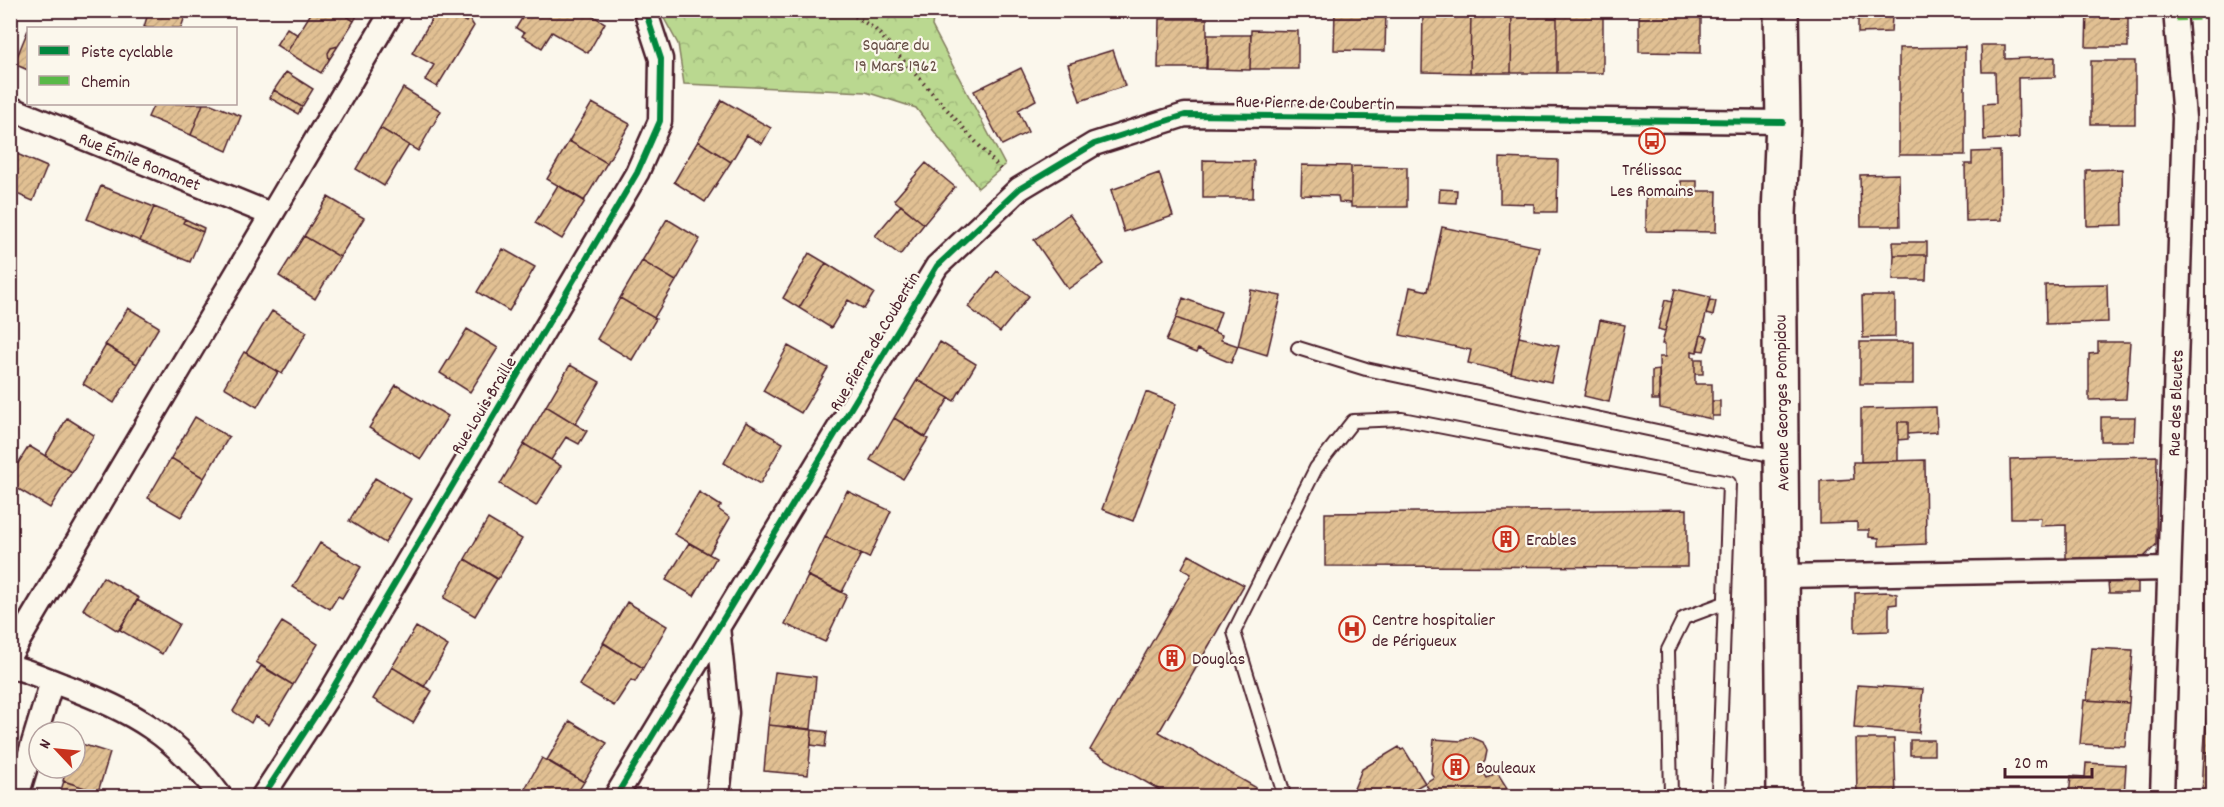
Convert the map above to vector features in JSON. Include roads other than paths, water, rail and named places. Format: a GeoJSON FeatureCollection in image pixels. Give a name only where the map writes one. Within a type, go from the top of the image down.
{"type":"FeatureCollection","features":[{"type":"Feature","properties":{"kind":"main road","name":"Avenue Georges Pompidou"},"geometry":{"type":"LineString","coordinates":[[1781,10],[1784,122],[1779,214],[1784,576],[1784,796]]}},
{"type":"Feature","properties":{"kind":"street"},"geometry":{"type":"LineString","coordinates":[[10,655],[393,10]]}},
{"type":"Feature","properties":{"kind":"street","name":"Rue Louis Braille"},"geometry":{"type":"LineString","coordinates":[[263,796],[327,698],[637,172],[660,121],[662,59],[645,10]]}},
{"type":"Feature","properties":{"kind":"street","name":"Rue des Bleuets"},"geometry":{"type":"LineString","coordinates":[[2162,796],[2184,118],[2175,10]]}},
{"type":"Feature","properties":{"kind":"street","name":"Rue Émile Romanet"},"geometry":{"type":"LineString","coordinates":[[10,108],[270,214]]}},
{"type":"Feature","properties":{"kind":"street","name":"Rue Pierre de Coubertin"},"geometry":{"type":"LineString","coordinates":[[616,796],[937,266],[1019,189],[1094,144],[1185,115],[1784,122]]}},
{"type":"Feature","properties":{"kind":"street"},"geometry":{"type":"LineString","coordinates":[[1784,576],[2169,569]]}},
{"type":"Feature","properties":{"kind":"street"},"geometry":{"type":"LineString","coordinates":[[718,627],[727,713],[718,796]]}},
{"type":"Feature","properties":{"kind":"street"},"geometry":{"type":"LineString","coordinates":[[10,666],[109,702],[155,729],[198,766],[220,796]]}},
{"type":"Feature","properties":{"kind":"street"},"geometry":{"type":"LineString","coordinates":[[17,796],[52,681]]}},
{"type":"Feature","properties":{"kind":"lane"},"geometry":{"type":"LineString","coordinates":[[1298,348],[1366,369],[1781,457]]}},
{"type":"Feature","properties":{"kind":"lane"},"geometry":{"type":"LineString","coordinates":[[1280,796],[1283,791],[1234,632],[1316,468],[1353,421],[1402,419],[1729,483],[1718,796]]}},
{"type":"Feature","properties":{"kind":"lane"},"geometry":{"type":"LineString","coordinates":[[1671,796],[1668,650],[1683,618],[1724,603]]}},
{"type":"Feature","properties":{"kind":"place","name":"Trélissac Les Romains"},"geometry":{"type":"Point","coordinates":[1652,141]}},
{"type":"Feature","properties":{"kind":"place","name":"Erables"},"geometry":{"type":"Point","coordinates":[1506,539]}},
{"type":"Feature","properties":{"kind":"place","name":"Centre hospitalier de Périgueux"},"geometry":{"type":"Point","coordinates":[1352,629]}},
{"type":"Feature","properties":{"kind":"place","name":"Douglas"},"geometry":{"type":"Point","coordinates":[1172,658]}},
{"type":"Feature","properties":{"kind":"place","name":"Bouleaux"},"geometry":{"type":"Point","coordinates":[1456,767]}},
{"type":"Feature","properties":{"kind":"park label","name":"Square du 19 Mars 1962"},"geometry":{"type":"Point","coordinates":[896,54]}}]}
